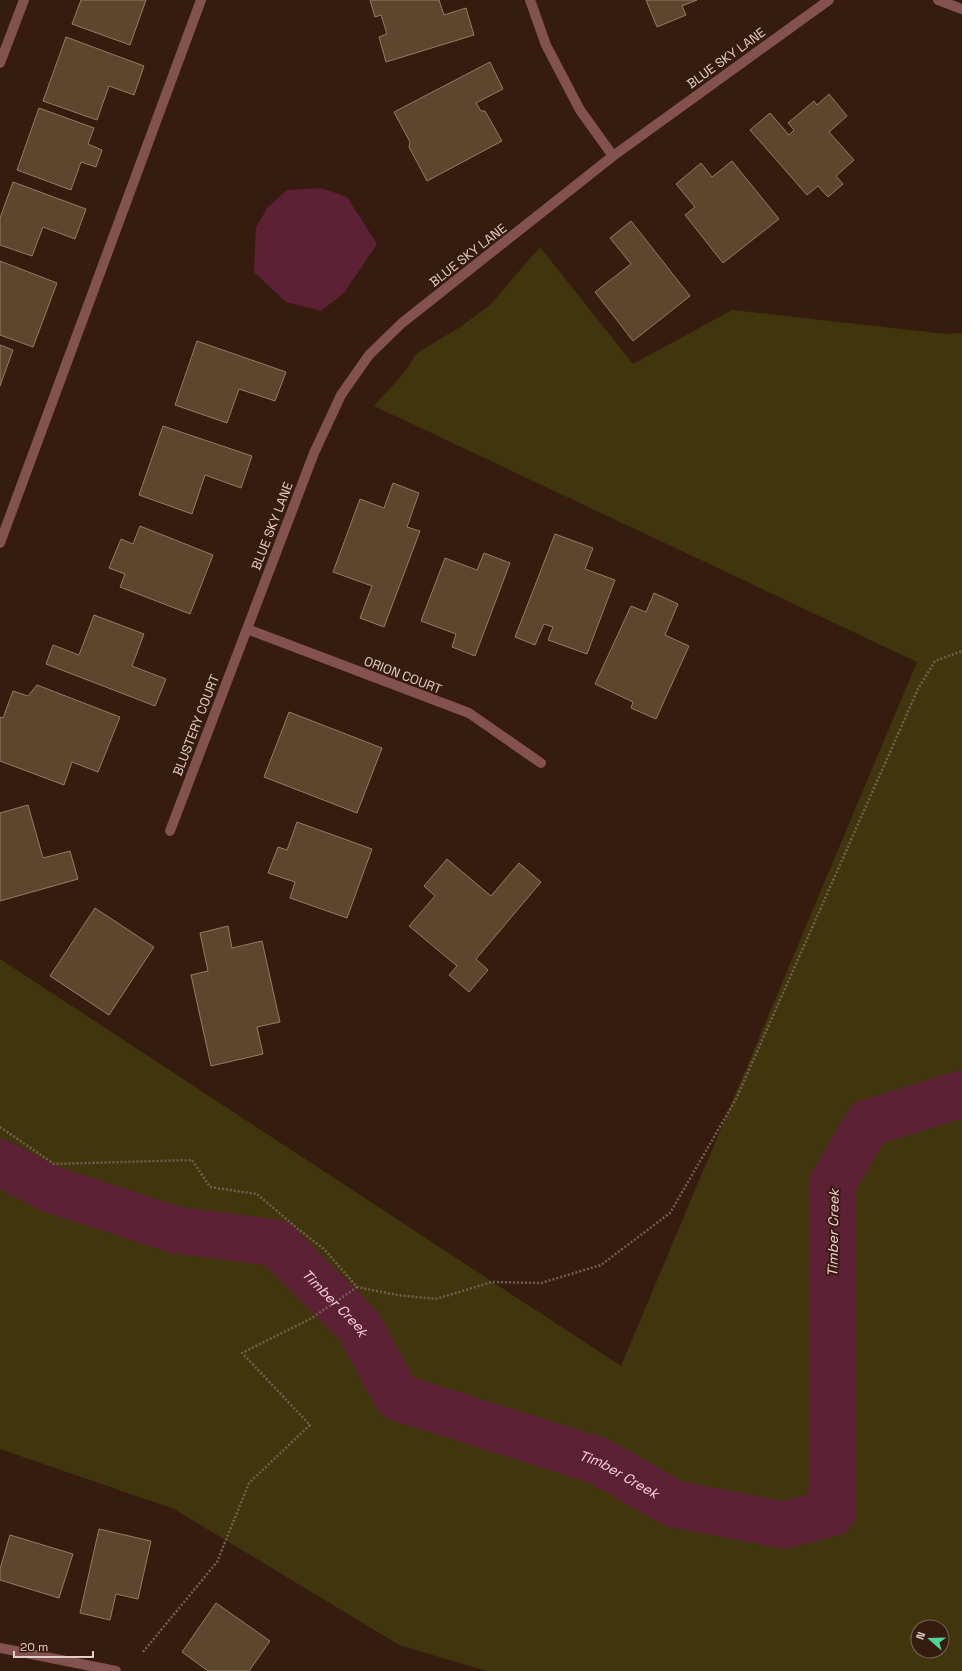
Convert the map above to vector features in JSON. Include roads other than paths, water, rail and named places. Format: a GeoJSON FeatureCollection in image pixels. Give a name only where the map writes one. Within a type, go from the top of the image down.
{"type":"FeatureCollection","features":[{"type":"Feature","properties":{"kind":"street"},"geometry":{"type":"LineString","coordinates":[[0,63],[24,0]]}},
{"type":"Feature","properties":{"kind":"street"},"geometry":{"type":"LineString","coordinates":[[0,543],[201,0]]}},
{"type":"Feature","properties":{"kind":"street"},"geometry":{"type":"LineString","coordinates":[[530,0],[549,52],[580,110],[613,156]]}},
{"type":"Feature","properties":{"kind":"street","name":"BLUE SKY LANE"},"geometry":{"type":"LineString","coordinates":[[247,629],[314,453],[341,395],[369,355],[402,323],[613,156],[829,0]]}},
{"type":"Feature","properties":{"kind":"street"},"geometry":{"type":"LineString","coordinates":[[938,0],[962,9]]}},
{"type":"Feature","properties":{"kind":"street","name":"ORION COURT"},"geometry":{"type":"LineString","coordinates":[[247,629],[469,713],[541,763]]}},
{"type":"Feature","properties":{"kind":"street","name":"BLUSTERY COURT"},"geometry":{"type":"LineString","coordinates":[[170,831],[247,629]]}},
{"type":"Feature","properties":{"kind":"street"},"geometry":{"type":"LineString","coordinates":[[0,1648],[116,1671]]}},
{"type":"Feature","properties":{"kind":"waterway","name":"Timber Creek"},"geometry":{"type":"LineString","coordinates":[[0,1163],[50,1189],[176,1230],[276,1243],[359,1326],[397,1397],[599,1461],[674,1504],[784,1525],[832,1513],[832,1184],[868,1123],[962,1094]]}}]}
